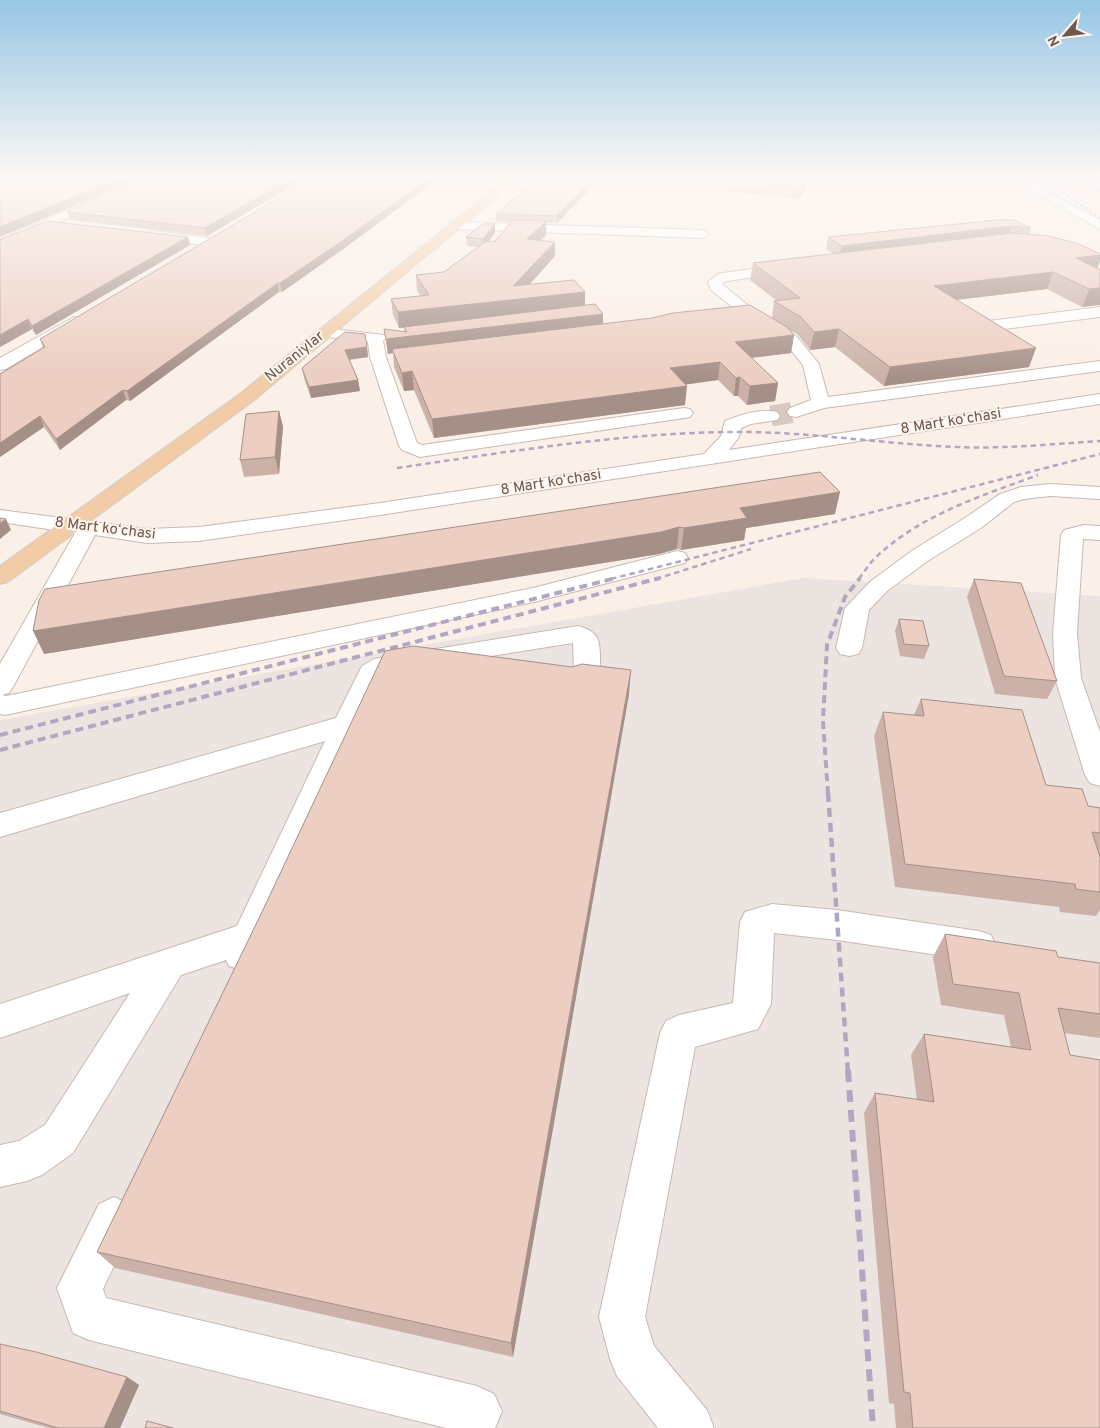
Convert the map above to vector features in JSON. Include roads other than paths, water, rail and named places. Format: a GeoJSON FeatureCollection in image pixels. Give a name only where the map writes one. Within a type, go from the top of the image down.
{"type":"FeatureCollection","features":[{"type":"Feature","properties":{"kind":"main road","name":"Nuraniylar"},"geometry":{"type":"LineString","coordinates":[[0,577],[80,527],[246,397],[430,247]]}},
{"type":"Feature","properties":{"kind":"street"},"geometry":{"type":"LineString","coordinates":[[194,252],[202,247]]}},
{"type":"Feature","properties":{"kind":"street"},"geometry":{"type":"LineString","coordinates":[[800,267],[723,277],[715,282],[716,287],[750,314],[791,340],[811,364],[821,403]]}},
{"type":"Feature","properties":{"kind":"street"},"geometry":{"type":"LineString","coordinates":[[1008,341],[984,321],[1100,312]]}},
{"type":"Feature","properties":{"kind":"street"},"geometry":{"type":"LineString","coordinates":[[732,316],[750,314]]}},
{"type":"Feature","properties":{"kind":"street"},"geometry":{"type":"LineString","coordinates":[[0,365],[84,316]]}},
{"type":"Feature","properties":{"kind":"street"},"geometry":{"type":"LineString","coordinates":[[325,333],[375,338],[395,336]]}},
{"type":"Feature","properties":{"kind":"street"},"geometry":{"type":"LineString","coordinates":[[375,338],[380,362],[408,446],[420,451],[684,413]]}},
{"type":"Feature","properties":{"kind":"street"},"geometry":{"type":"LineString","coordinates":[[380,362],[399,360]]}},
{"type":"Feature","properties":{"kind":"street"},"geometry":{"type":"LineString","coordinates":[[1036,361],[1053,372]]}},
{"type":"Feature","properties":{"kind":"street"},"geometry":{"type":"LineString","coordinates":[[796,412],[821,403],[1100,366]]}},
{"type":"Feature","properties":{"kind":"street","name":"8 Mart koʻchasi"},"geometry":{"type":"LineString","coordinates":[[0,516],[147,536],[199,534],[710,459],[1100,399]]}},
{"type":"Feature","properties":{"kind":"street"},"geometry":{"type":"LineString","coordinates":[[710,459],[730,437],[732,425],[747,419],[771,416]]}},
{"type":"Feature","properties":{"kind":"street"},"geometry":{"type":"LineString","coordinates":[[849,648],[858,608],[879,586],[1007,498],[1021,493],[1050,490],[1100,493]]}},
{"type":"Feature","properties":{"kind":"street"},"geometry":{"type":"LineString","coordinates":[[0,687],[80,527]]}},
{"type":"Feature","properties":{"kind":"street"},"geometry":{"type":"LineString","coordinates":[[1100,533],[1084,532],[1072,535],[1065,633],[1068,678],[1100,775]]}},
{"type":"Feature","properties":{"kind":"street"},"geometry":{"type":"LineString","coordinates":[[0,704],[5,706],[524,597],[677,558]]}},
{"type":"Feature","properties":{"kind":"street"},"geometry":{"type":"LineString","coordinates":[[230,980],[371,672],[383,665],[578,634],[586,640],[587,675],[572,680],[418,660]]}},
{"type":"Feature","properties":{"kind":"street"},"geometry":{"type":"LineString","coordinates":[[0,825],[348,724]]}},
{"type":"Feature","properties":{"kind":"street"},"geometry":{"type":"LineString","coordinates":[[689,1428],[634,1359],[622,1316],[679,1033],[745,1017],[753,1004],[757,922],[772,918],[837,925],[1012,951]]}},
{"type":"Feature","properties":{"kind":"street"},"geometry":{"type":"LineString","coordinates":[[0,1020],[251,936]]}},
{"type":"Feature","properties":{"kind":"street"},"geometry":{"type":"LineString","coordinates":[[0,1166],[27,1160],[59,1139],[169,963]]}},
{"type":"Feature","properties":{"kind":"street"},"geometry":{"type":"LineString","coordinates":[[127,1191],[80,1288],[89,1317],[476,1411]]}},
{"type":"Feature","properties":{"kind":"tunnel"},"geometry":{"type":"LineString","coordinates":[[771,416],[796,412]]}},
{"type":"Feature","properties":{"kind":"railway"},"geometry":{"type":"LineString","coordinates":[[397,468],[564,444],[689,433],[759,432],[975,447],[1028,446],[1100,441]]}},
{"type":"Feature","properties":{"kind":"railway"},"geometry":{"type":"LineString","coordinates":[[611,579],[1100,454]]}},
{"type":"Feature","properties":{"kind":"railway"},"geometry":{"type":"LineString","coordinates":[[859,579],[875,558],[911,530],[931,518],[973,499],[1038,475]]}},
{"type":"Feature","properties":{"kind":"railway"},"geometry":{"type":"LineString","coordinates":[[656,579],[751,549]]}},
{"type":"Feature","properties":{"kind":"railway"},"geometry":{"type":"LineString","coordinates":[[0,735],[616,578]]}},
{"type":"Feature","properties":{"kind":"railway"},"geometry":{"type":"LineString","coordinates":[[0,750],[660,578]]}},
{"type":"Feature","properties":{"kind":"railway"},"geometry":{"type":"LineString","coordinates":[[828,794],[823,721],[827,645],[845,597],[860,578]]}},
{"type":"Feature","properties":{"kind":"railway"},"geometry":{"type":"LineString","coordinates":[[828,793],[848,1072]]}},
{"type":"Feature","properties":{"kind":"railway"},"geometry":{"type":"LineString","coordinates":[[848,1070],[873,1428]]}}]}
